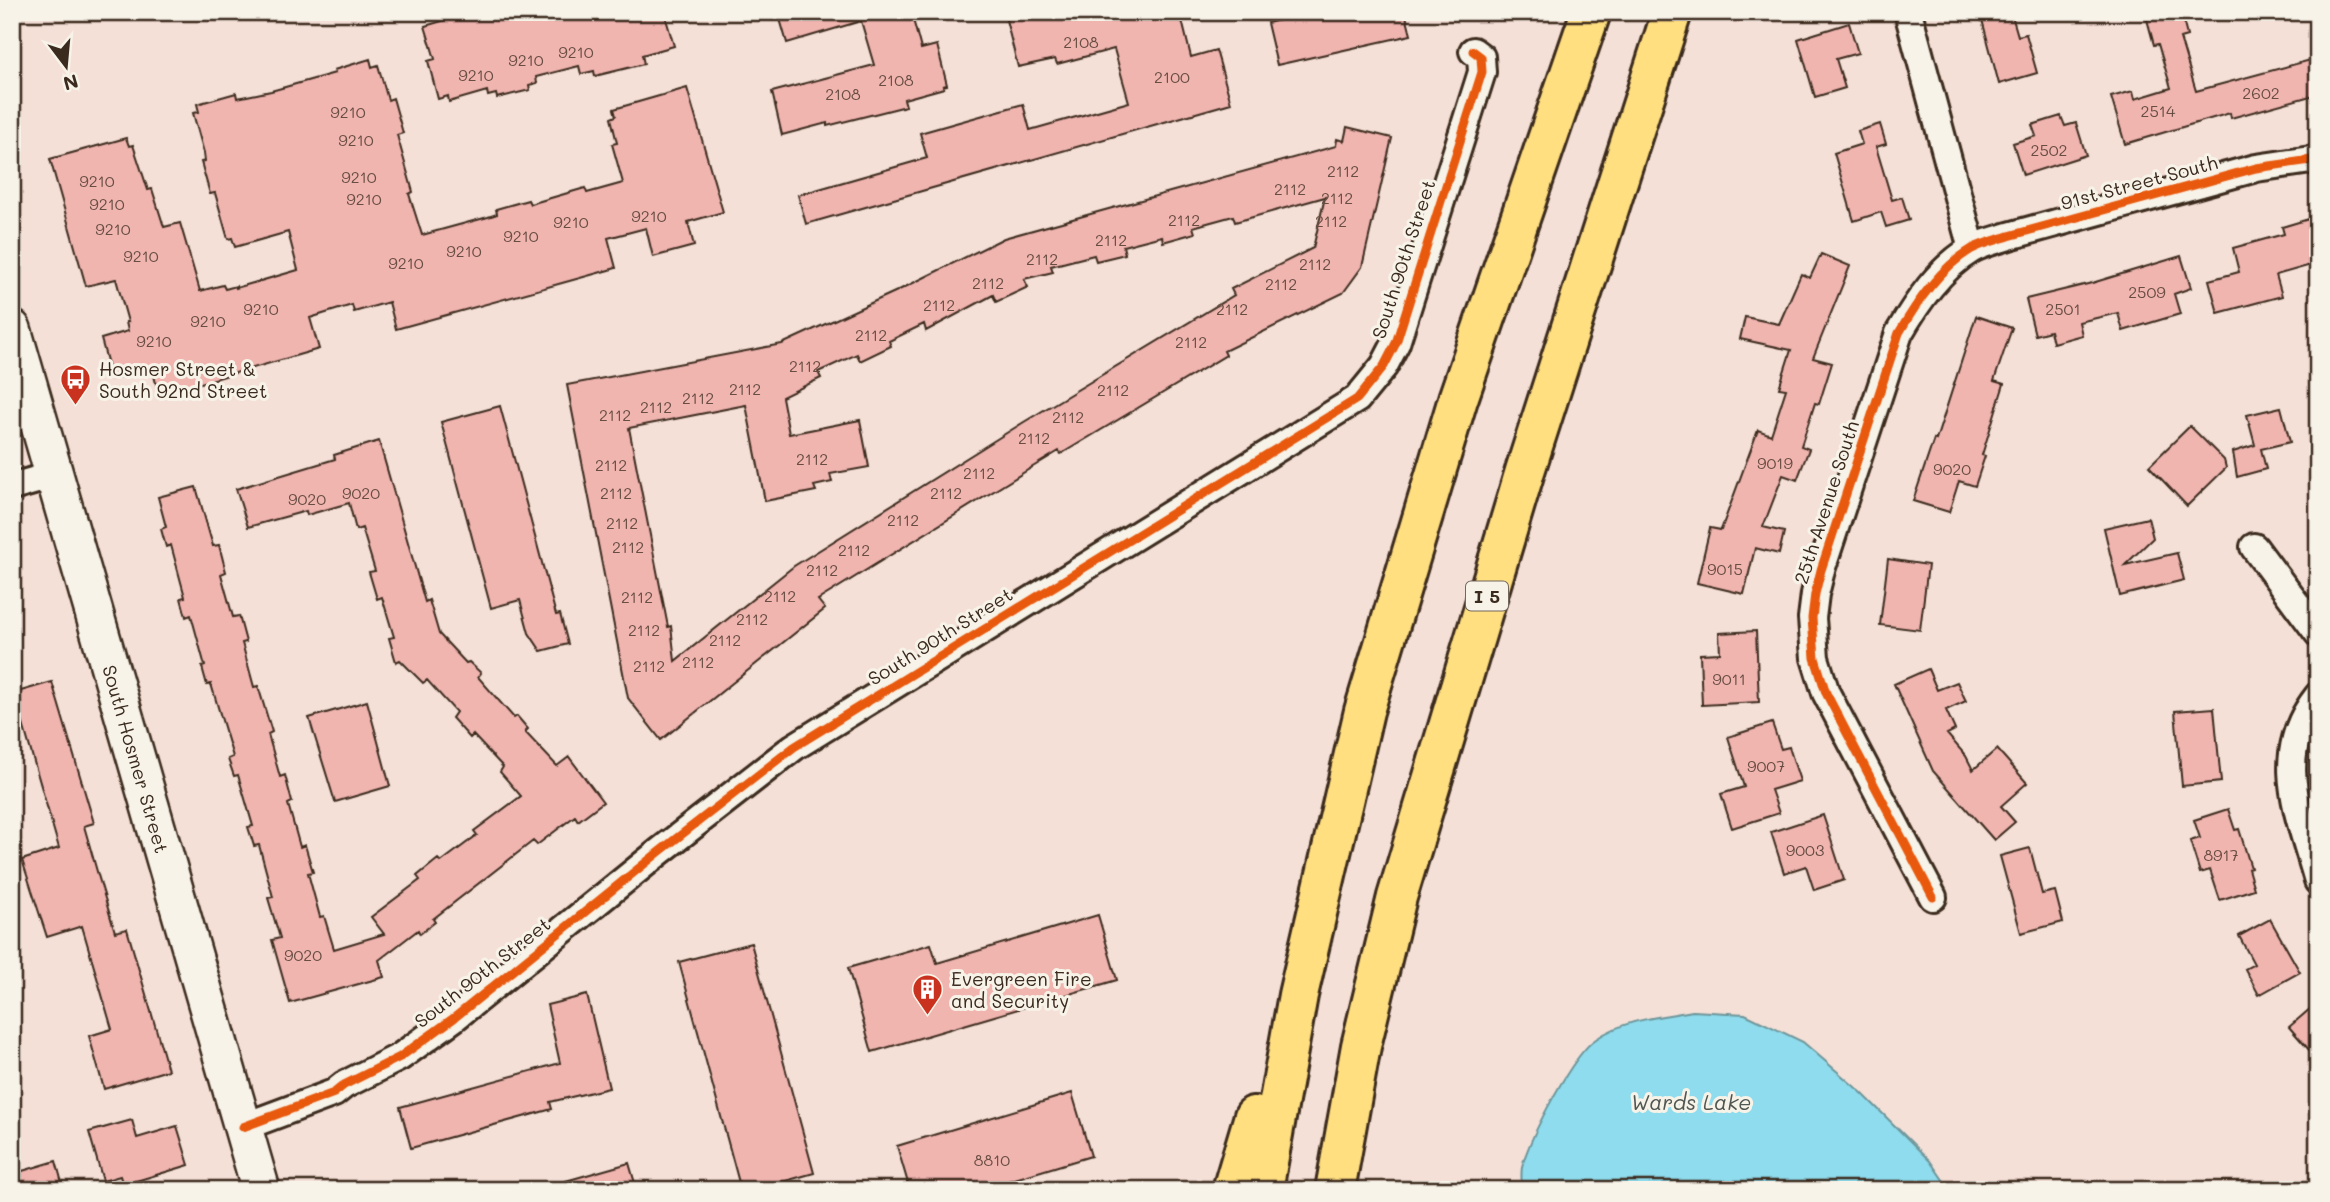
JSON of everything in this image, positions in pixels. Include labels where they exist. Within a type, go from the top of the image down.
[{"type":"highway","points":[[1263,1190],[1298,995],[1364,711],[1458,399],[1591,12]]},
{"type":"highway","name":"I 5","points":[[1335,1190],[1362,1045],[1397,897],[1525,471],[1672,12]]},
{"type":"highway","points":[[1232,1190],[1259,1100],[1298,995]]},
{"type":"main road","name":"South Hosmer Street","points":[[12,329],[261,1190]]},
{"type":"street","points":[[1908,12],[1972,249]]},
{"type":"street","name":"South 90th Street","points":[[243,1127],[334,1093],[344,1085],[400,1057],[454,1018],[794,747],[1357,399],[1384,366],[1396,343],[1482,72],[1481,57],[1473,51]]},
{"type":"street","name":"91st Street South","points":[[1972,249],[2009,236],[2256,168],[2318,159]]},
{"type":"street","name":"25th Avenue South","points":[[1933,897],[1826,693],[1815,658],[1812,618],[1821,570],[1899,334],[1913,307],[1932,284],[1972,249]]},
{"type":"street","points":[[12,487],[54,475]]},
{"type":"street","points":[[2254,547],[2318,633]]},
{"type":"street","points":[[2318,696],[2298,727],[2291,755],[2291,783],[2318,881]]},
{"type":"water","name":"Wards Lake","points":[[1693,1011],[1745,1014],[1803,1042],[1862,1093],[1930,1161],[1950,1190],[1522,1190],[1522,1166],[1535,1134],[1554,1096],[1586,1048],[1607,1032],[1630,1023]]},
{"type":"building","points":[[473,12],[664,12],[674,46],[642,55],[644,64],[595,76],[594,71],[581,74],[579,66],[536,77],[537,83],[529,85],[530,90],[497,98],[496,94],[488,96],[487,91],[449,102],[448,96],[438,99],[428,61],[435,59],[425,26]]},
{"type":"building","points":[[778,12],[911,12],[921,49],[937,45],[947,85],[904,99],[906,106],[782,135],[772,92],[874,65],[861,21],[787,43]]},
{"type":"building","points":[[1004,12],[1180,12],[1191,57],[1216,50],[1231,103],[806,224],[798,195],[927,158],[920,133],[1023,104],[1030,130],[1129,102],[1114,49],[1057,64],[1055,59],[1018,67]]},
{"type":"building","points":[[1314,12],[1405,12],[1411,35],[1277,65],[1267,23]]},
{"type":"building","points":[[1980,12],[2011,12],[2018,36],[2026,34],[2037,73],[1999,84]]},
{"type":"building","points":[[2145,12],[2181,12],[2187,36],[2180,38],[2196,91],[2318,58],[2318,94],[2231,118],[2230,113],[2125,144],[2111,97],[2133,91],[2135,99],[2171,88],[2158,44],[2154,45]]},
{"type":"building","points":[[1849,23],[1858,53],[1836,59],[1845,88],[1815,97],[1798,39]]},
{"type":"building","points":[[370,59],[372,67],[378,65],[388,100],[393,98],[403,133],[397,135],[413,192],[409,194],[422,235],[488,217],[497,214],[496,209],[528,200],[530,204],[585,188],[587,193],[623,183],[612,144],[617,143],[611,118],[616,116],[614,109],[687,88],[723,212],[688,222],[694,246],[653,257],[646,228],[608,238],[616,268],[396,329],[389,302],[354,312],[352,305],[310,318],[319,349],[159,395],[152,368],[112,379],[101,339],[128,331],[116,279],[86,286],[50,159],[126,138],[129,146],[133,145],[148,190],[152,189],[164,227],[180,223],[200,291],[223,285],[225,289],[236,288],[298,270],[288,232],[235,247],[232,238],[228,239],[215,193],[210,194],[201,162],[205,161],[204,153],[193,113],[199,112],[197,104],[236,93],[237,98],[271,91],[335,73],[334,70]]},
{"type":"building","points":[[2061,116],[2065,126],[2076,123],[2086,155],[2023,175],[2013,143],[2036,136],[2032,125]]},
{"type":"building","points":[[1880,124],[1886,144],[1876,147],[1892,200],[1902,197],[1909,220],[1886,227],[1881,212],[1854,221],[1834,153],[1862,144],[1858,131]]},
{"type":"building","points":[[1347,127],[1392,138],[1362,267],[1343,293],[1224,351],[1226,355],[1061,454],[1059,451],[818,600],[825,609],[661,740],[628,698],[567,385],[782,344],[1004,238],[1336,146],[1337,139],[1344,141]],"holes":[[[1325,197],[1313,248],[1231,289],[1234,295],[794,566],[675,661],[671,626],[668,627],[629,428],[746,405],[765,501],[816,491],[814,486],[832,482],[830,474],[869,467],[860,420],[789,434],[782,397],[821,378],[818,372],[857,354],[860,361],[891,346],[889,341],[924,324],[926,331],[993,295],[996,302],[1028,287],[1024,279],[1053,272],[1051,266],[1094,255],[1096,261],[1125,254],[1123,246],[1162,236],[1163,242],[1195,233],[1193,227],[1233,216],[1235,222]]]},
{"type":"building","points":[[2312,218],[2318,238],[2318,263],[2276,275],[2282,296],[2218,313],[2209,280],[2239,272],[2233,248],[2284,234],[2282,227]]},
{"type":"building","points":[[1821,254],[1850,266],[1813,358],[1832,363],[1819,404],[1815,403],[1801,446],[1809,449],[1797,480],[1783,475],[1763,527],[1784,532],[1779,554],[1755,548],[1744,594],[1697,583],[1710,528],[1721,530],[1758,430],[1771,435],[1786,389],[1779,388],[1791,350],[1740,339],[1745,317],[1779,324],[1801,274],[1810,278]]},
{"type":"building","points":[[2181,256],[2191,288],[2174,294],[2180,314],[2123,331],[2118,313],[2079,322],[2082,335],[2053,343],[2050,331],[2035,335],[2026,299],[2092,283]]},
{"type":"building","points":[[1976,316],[2012,328],[1994,381],[2004,384],[1975,486],[1959,481],[1949,512],[1913,501],[1934,439],[1936,440]]},
{"type":"building","points":[[500,406],[556,615],[560,614],[568,644],[541,651],[529,633],[520,600],[491,608],[441,422]]},
{"type":"building","points":[[2281,407],[2290,442],[2261,449],[2266,469],[2237,477],[2233,452],[2255,445],[2247,415]]},
{"type":"building","points":[[2190,426],[2224,460],[2226,468],[2187,506],[2149,466]]},
{"type":"building","points":[[379,441],[425,602],[429,600],[439,634],[466,663],[469,662],[481,673],[478,677],[514,718],[517,716],[528,729],[525,732],[557,766],[569,757],[603,802],[578,821],[575,816],[537,845],[533,841],[433,919],[435,922],[420,934],[418,930],[379,960],[384,977],[290,1003],[272,940],[280,938],[268,898],[273,897],[259,845],[254,846],[248,827],[253,826],[238,775],[234,776],[228,759],[233,757],[211,684],[207,685],[202,667],[205,666],[191,615],[186,617],[181,598],[185,597],[171,545],[166,547],[161,529],[166,527],[158,497],[196,487],[213,546],[219,545],[226,572],[221,574],[233,617],[239,616],[246,642],[242,643],[254,687],[258,686],[272,732],[268,734],[280,777],[285,775],[292,802],[288,804],[300,847],[305,845],[313,872],[308,873],[320,917],[324,916],[334,949],[384,934],[371,917],[420,880],[417,876],[438,859],[441,862],[477,835],[474,831],[521,796],[500,772],[503,767],[473,735],[470,738],[452,718],[456,712],[427,680],[423,683],[400,660],[396,662],[389,638],[394,637],[382,597],[377,599],[369,572],[375,571],[362,528],[356,530],[349,503],[307,515],[306,511],[248,527],[236,489],[335,459],[334,455]]},
{"type":"building","points":[[2148,518],[2153,538],[2125,565],[2177,553],[2184,580],[2120,596],[2104,528]]},
{"type":"building","points":[[1888,559],[1928,565],[1920,630],[1880,625]]},
{"type":"building","points":[[1756,631],[1759,702],[1702,705],[1700,654],[1720,653],[1719,633]]},
{"type":"building","points":[[1928,669],[1937,690],[1957,682],[1966,701],[1946,710],[1955,730],[1947,734],[1966,756],[1973,770],[1997,749],[2027,783],[2001,806],[2015,822],[1994,840],[1933,771],[1894,684]]},
{"type":"building","points":[[52,682],[94,823],[84,826],[115,932],[127,929],[168,1070],[104,1089],[89,1036],[112,1029],[82,926],[47,937],[22,860],[59,848],[14,693]]},
{"type":"building","points":[[367,701],[390,786],[335,802],[309,718]]},
{"type":"building","points":[[2214,708],[2221,782],[2182,786],[2175,711]]},
{"type":"building","points":[[1772,723],[1781,749],[1789,747],[1800,781],[1771,790],[1779,813],[1732,828],[1721,794],[1744,787],[1728,737]]},
{"type":"building","points":[[2228,809],[2235,830],[2239,829],[2251,868],[2248,869],[2254,889],[2220,900],[2210,870],[2200,873],[2190,841],[2200,838],[2194,820]]},
{"type":"building","points":[[1823,815],[1844,880],[1814,890],[1806,866],[1784,873],[1771,832]]},
{"type":"building","points":[[2030,848],[2042,894],[2055,891],[2063,922],[2021,933],[2000,856]]},
{"type":"building","name":"Evergreen Fire and Security","points":[[1098,915],[1117,980],[872,1052],[848,968],[931,944],[937,963]]},
{"type":"building","points":[[2270,919],[2300,972],[2259,995],[2245,969],[2254,964],[2239,936]]},
{"type":"building","points":[[751,943],[814,1173],[753,1190],[741,1190],[679,962]]},
{"type":"building","points":[[587,995],[609,1088],[550,1102],[552,1109],[411,1148],[400,1107],[560,1063],[547,1005]]},
{"type":"building","points":[[2318,1002],[2318,1060],[2289,1027]]},
{"type":"building","points":[[1072,1093],[1091,1156],[978,1190],[910,1190],[897,1146]]},
{"type":"building","points":[[132,1120],[137,1138],[177,1126],[189,1165],[123,1185],[120,1176],[103,1181],[89,1132]]},
{"type":"building","points":[[56,1161],[64,1190],[12,1190],[12,1174]]},
{"type":"building","points":[[629,1163],[637,1190],[556,1190],[555,1184]]},
{"type":"cycle path","points":[[243,1127],[334,1093],[344,1085],[400,1057],[454,1018],[794,747],[1357,399],[1384,366],[1396,343],[1482,72],[1481,57],[1473,51]]},
{"type":"cycle path","points":[[1933,897],[1826,693],[1815,658],[1812,618],[1821,570],[1899,333],[1940,276],[1960,257],[1981,245],[2256,168],[2318,159]]},
{"type":"place","name":"Hosmer Street & South 92nd Street","points":[[76,406]]},
{"type":"place","name":"Evergreen Fire and Security","points":[[928,1016]]}]
